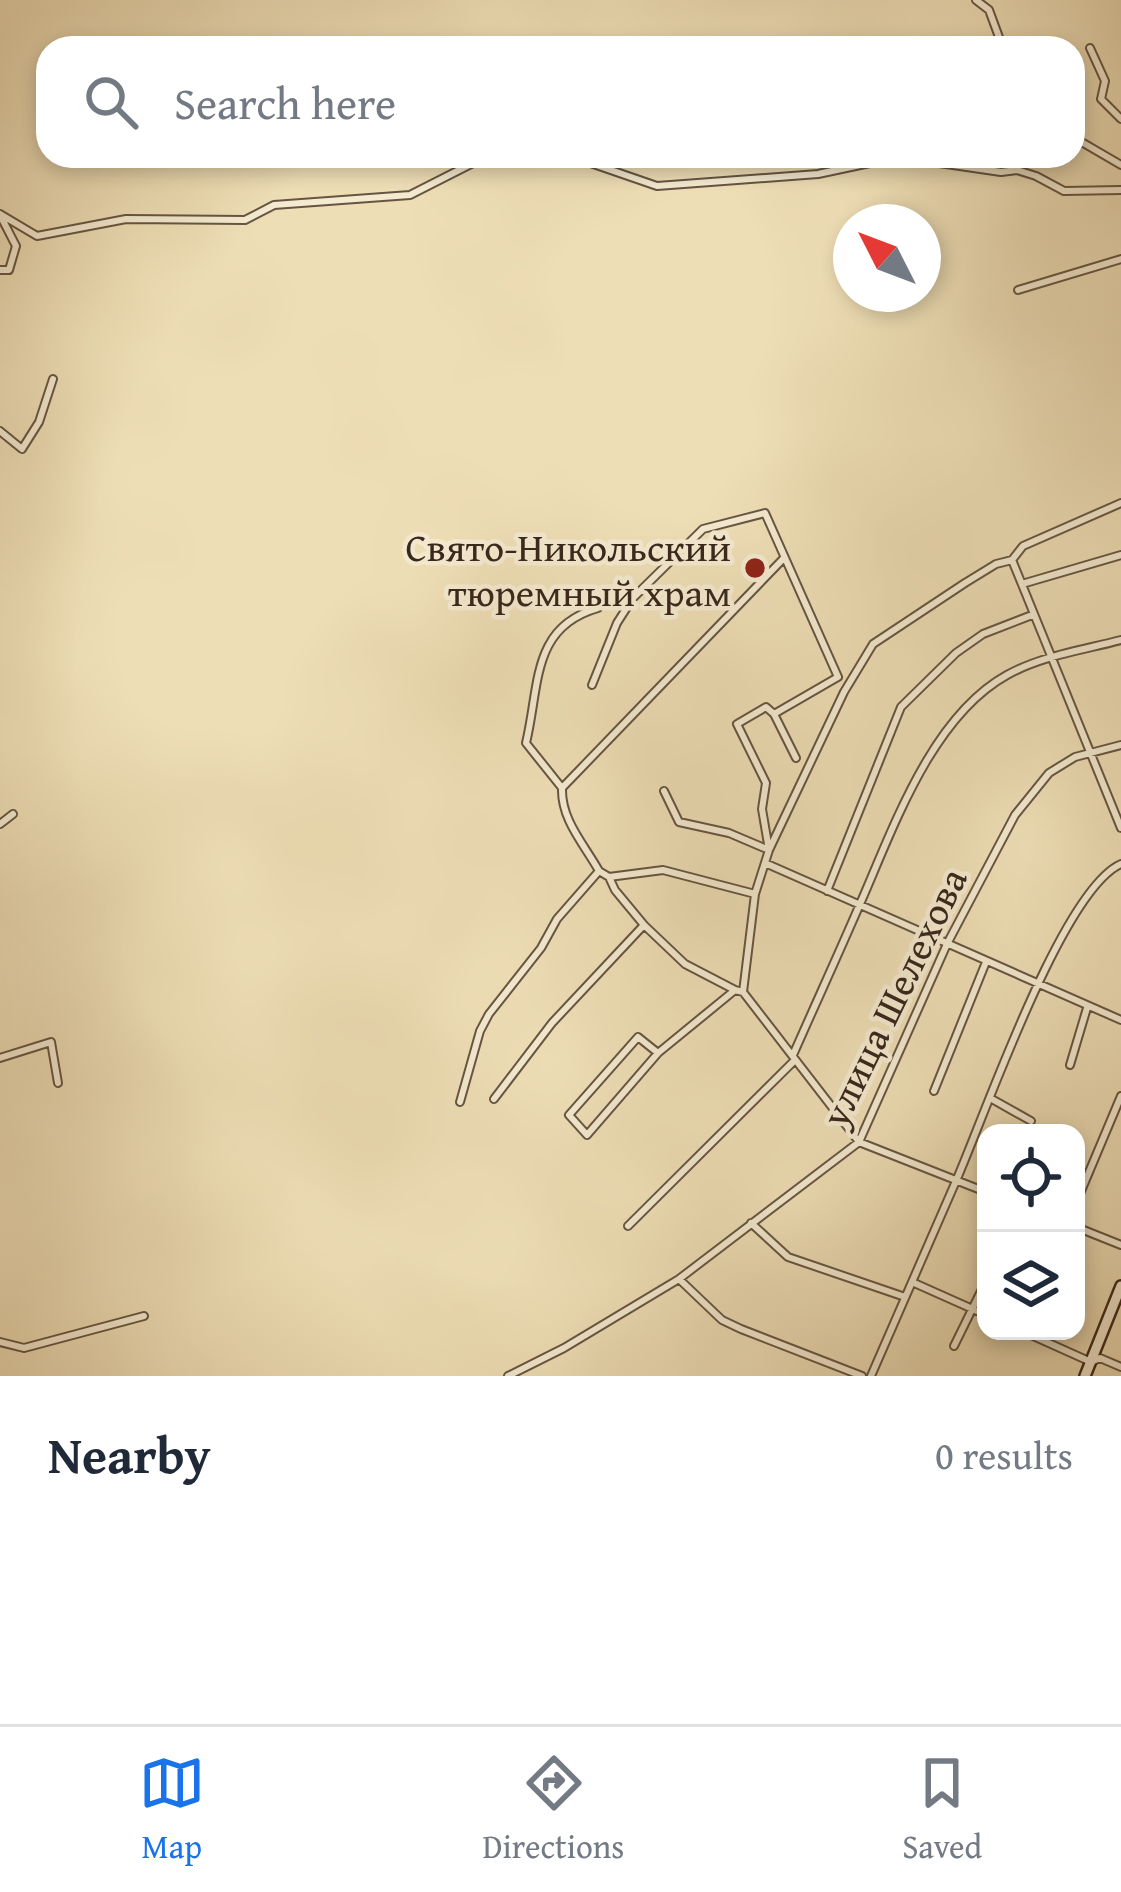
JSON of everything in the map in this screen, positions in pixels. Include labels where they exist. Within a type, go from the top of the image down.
[{"type":"street","points":[[976,0],[989,10],[999,36]]},
{"type":"street","points":[[1090,48],[1105,81],[1101,99],[1121,119]]},
{"type":"street","points":[[1085,144],[1121,165]]},
{"type":"street","points":[[0,214],[37,236],[126,219],[245,220],[274,205],[410,195],[463,168]]},
{"type":"street","points":[[605,168],[657,186],[846,168]]},
{"type":"street","points":[[974,168],[1017,170],[1064,191],[1121,190]]},
{"type":"street","points":[[0,214],[16,246],[9,270],[0,270]]},
{"type":"street","points":[[1018,290],[1121,259]]},
{"type":"street","points":[[0,431],[22,449],[39,422],[53,379]]},
{"type":"street","points":[[658,1054],[638,1036],[569,1114],[574,1124],[587,1136],[658,1054],[739,991],[755,894],[769,850],[844,692],[873,644],[964,583],[1012,560],[1023,545],[1121,503]]},
{"type":"street","points":[[592,685],[617,623],[633,598],[704,530],[765,513],[838,677],[774,714]]},
{"type":"street","points":[[1022,584],[1121,555]]},
{"type":"street","points":[[785,557],[562,788],[561,803],[599,871],[609,877],[644,925],[685,964],[739,991],[859,1142],[977,1188]]},
{"type":"street","points":[[1012,560],[1050,658],[1117,802],[1121,828]]},
{"type":"street","points":[[562,788],[526,743],[542,655],[553,633],[573,616],[598,608]]},
{"type":"street","points":[[827,891],[901,707],[956,653],[983,634],[1032,615]]},
{"type":"street","points":[[628,1226],[793,1059],[901,811],[944,736],[971,704],[1005,676],[1050,658],[1121,640]]},
{"type":"street","points":[[769,850],[763,809],[766,783],[737,724],[766,707],[796,758]]},
{"type":"street","name":"улица Шелехова","points":[[508,1376],[679,1279],[859,1142],[947,944],[1015,815],[1035,786],[1075,757],[1121,745]]},
{"type":"street","points":[[664,791],[679,822],[729,833],[769,850]]},
{"type":"street","points":[[0,824],[13,814]]},
{"type":"street","points":[[765,863],[1121,1020]]},
{"type":"street","points":[[679,1279],[722,1319],[740,1329],[867,1376],[913,1282],[1037,985],[1089,892],[1102,875],[1121,864]]},
{"type":"street","points":[[609,877],[664,870],[755,894]]},
{"type":"street","points":[[460,1102],[489,1014],[533,959],[556,919],[599,871]]},
{"type":"street","points":[[494,1099],[552,1023],[644,925]]},
{"type":"street","points":[[934,1091],[986,962]]},
{"type":"street","points":[[1070,1065],[1088,1008]]},
{"type":"street","points":[[0,1058],[52,1042],[58,1083]]},
{"type":"street","points":[[1085,1182],[1121,1096]]},
{"type":"street","points":[[990,1098],[1031,1120]]},
{"type":"street","points":[[751,1223],[788,1257],[905,1298]]},
{"type":"street","points":[[1085,1231],[1121,1245]]},
{"type":"street","points":[[913,1282],[977,1311]]},
{"type":"street","points":[[1085,1376],[1121,1286]]},
{"type":"street","points":[[954,1346],[977,1299]]},
{"type":"street","points":[[0,1342],[24,1348],[144,1316]]},
{"type":"street","points":[[1042,1340],[1091,1362],[1100,1358],[1121,1367]]},
{"type":"place","name":"Свято-Никольский тюремный храм","points":[[755,568]]}]
